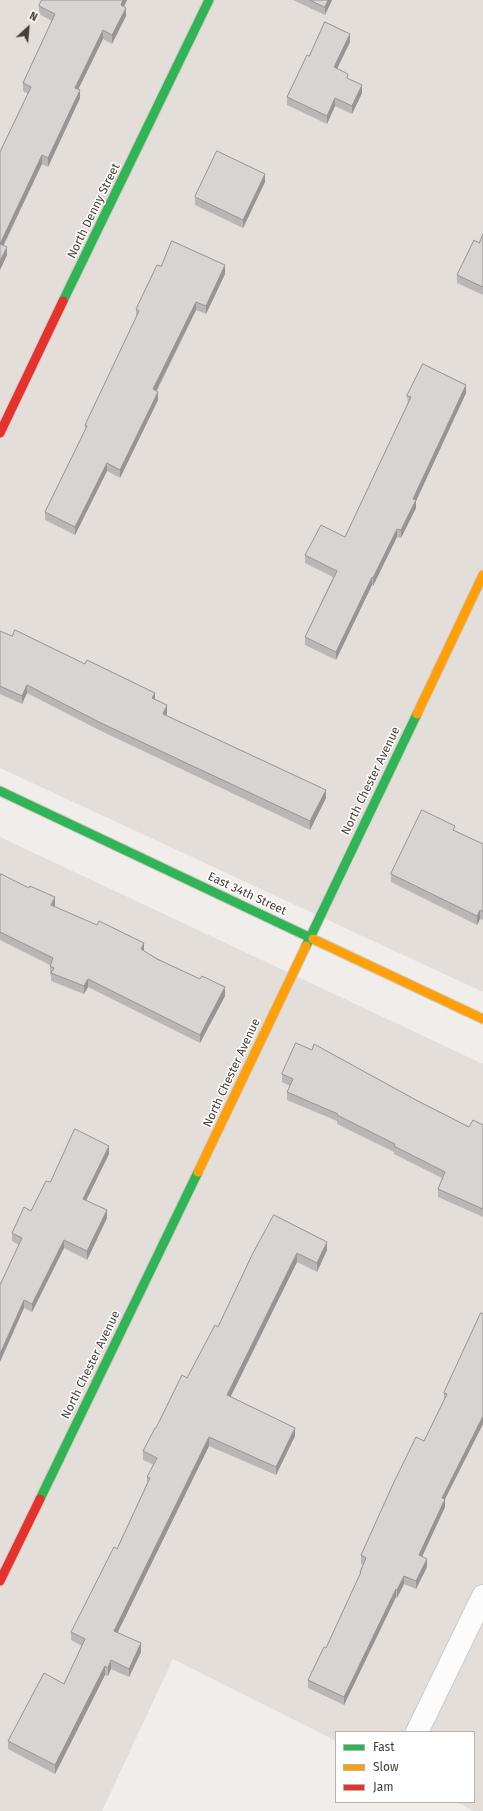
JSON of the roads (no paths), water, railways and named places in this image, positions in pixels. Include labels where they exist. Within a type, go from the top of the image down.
[{"type":"street","name":"North Denny Street","points":[[0,433],[209,0]]},
{"type":"street","name":"North Chester Avenue","points":[[0,1581],[483,575]]},
{"type":"street","name":"East 34th Street","points":[[0,791],[483,1019]]},
{"type":"street","points":[[417,1731],[483,1596]]}]
